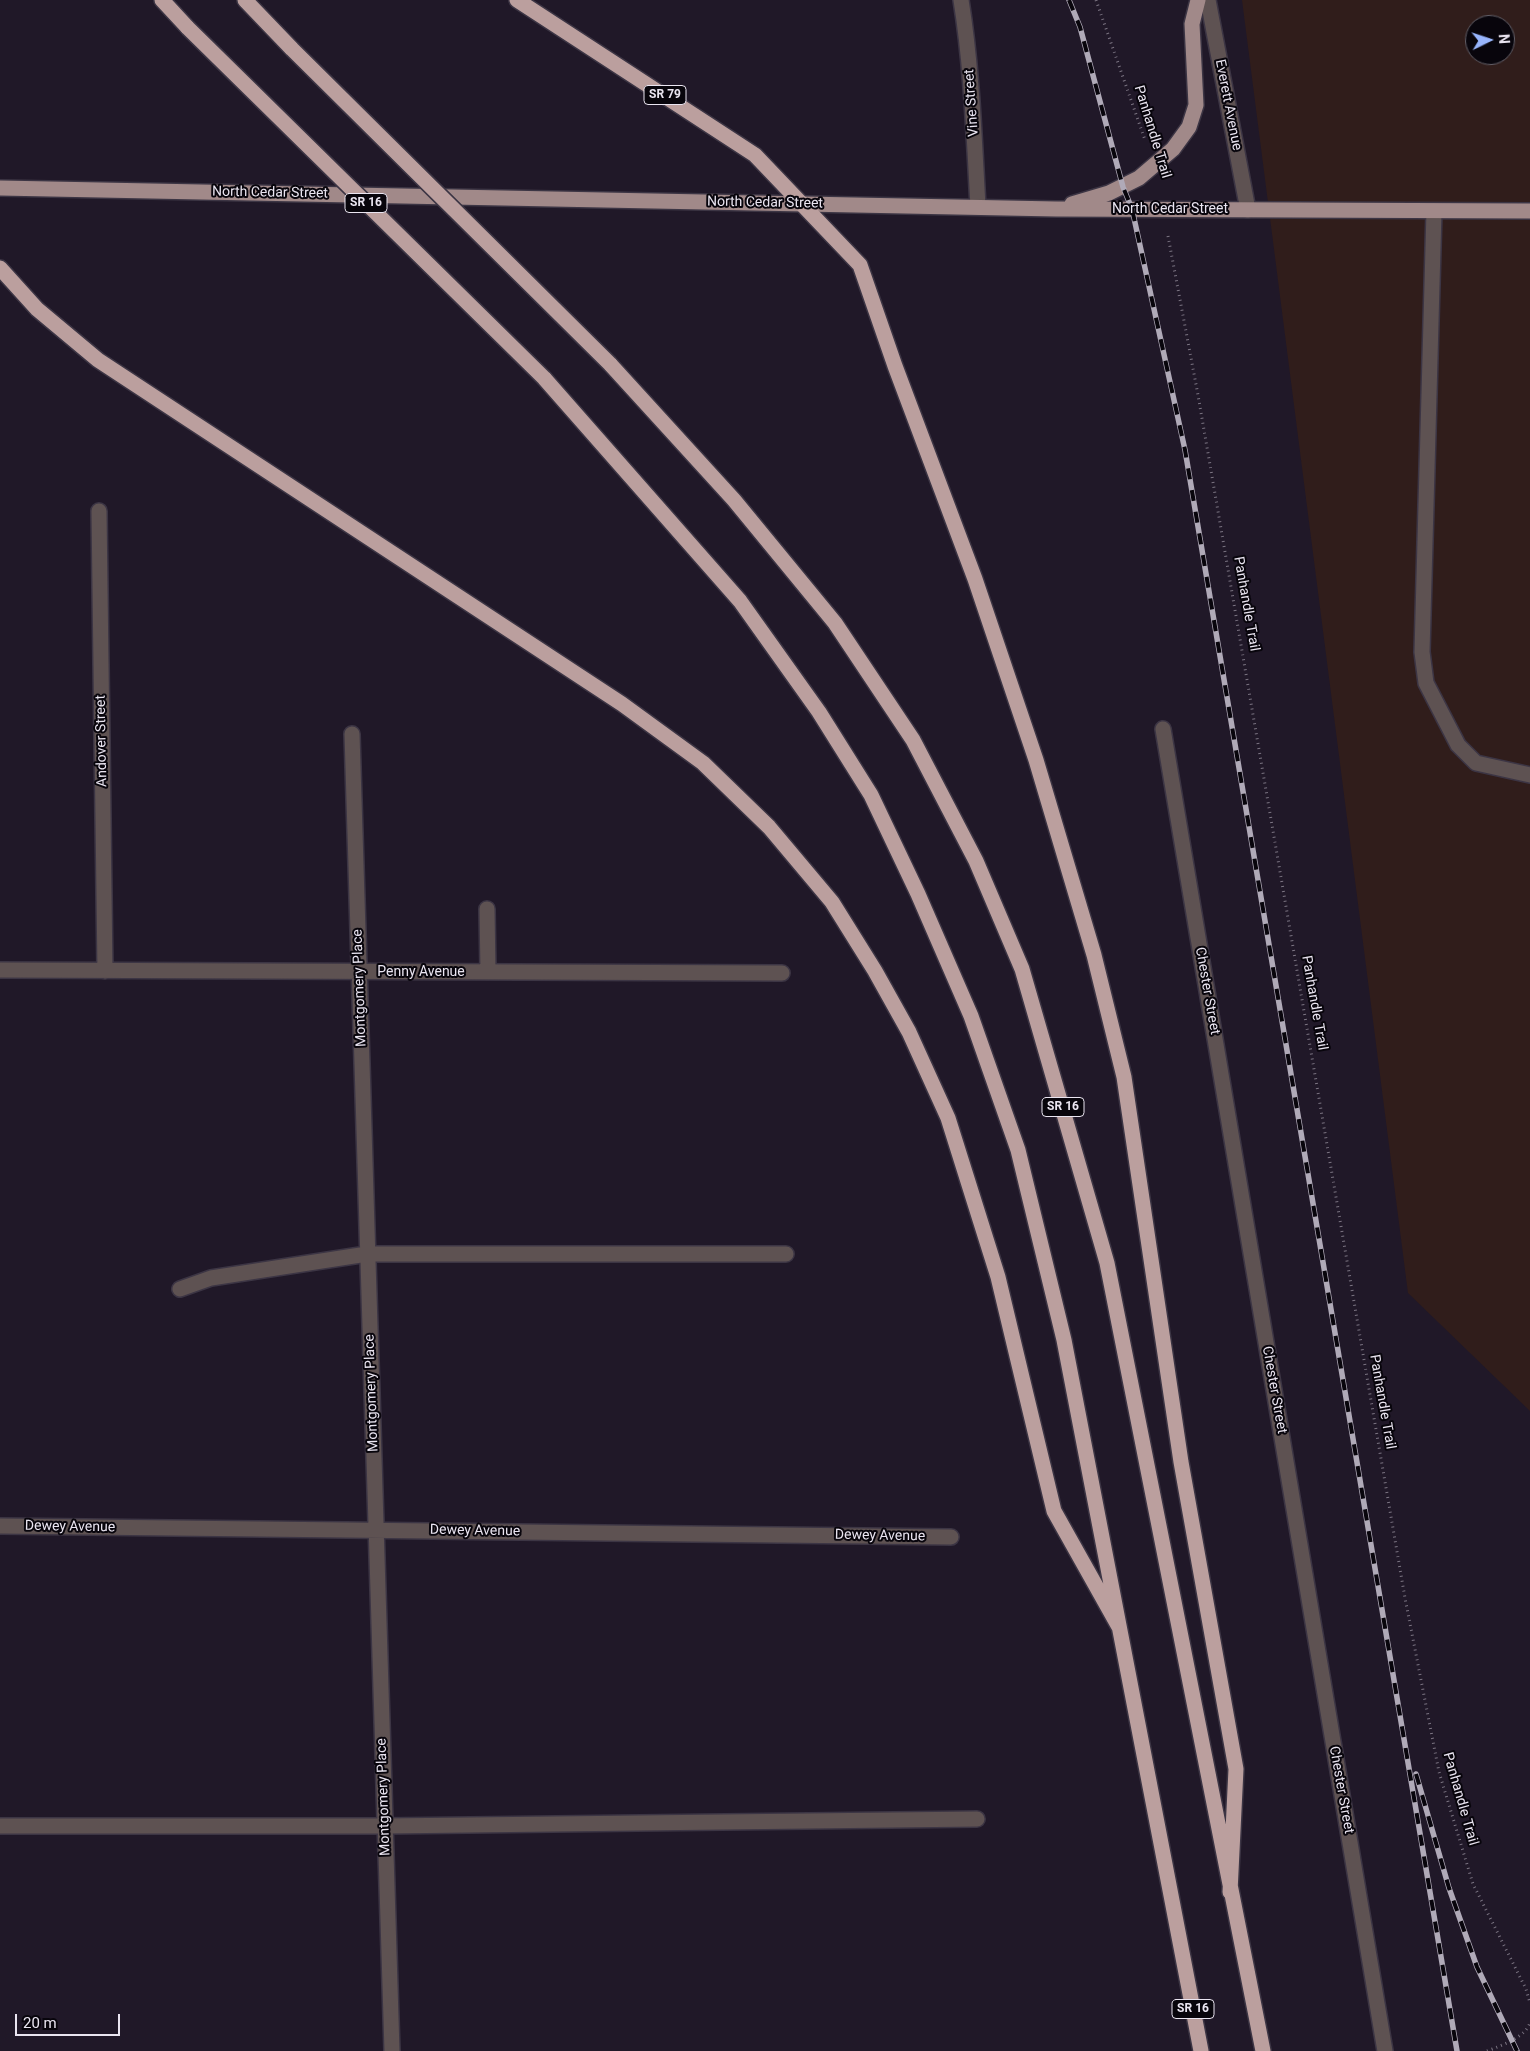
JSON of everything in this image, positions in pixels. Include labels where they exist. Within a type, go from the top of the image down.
[{"type":"highway","name":"SR 16","points":[[162,0],[188,28],[544,378],[740,601],[819,712],[871,795],[918,894],[972,1016],[1018,1150],[1064,1340],[1201,2051]]},
{"type":"highway","name":"SR 16","points":[[245,0],[292,50],[610,364],[734,500],[835,623],[913,740],[976,861],[1022,969],[1107,1263],[1262,2051]]},
{"type":"highway","name":"SR 79","points":[[517,0],[756,155],[801,204]]},
{"type":"highway","points":[[801,204],[860,265],[895,366],[975,579],[1030,742],[1094,955],[1124,1077],[1181,1462],[1236,1769],[1230,1892]]},
{"type":"highway","points":[[0,268],[37,309],[98,360],[622,704],[703,763],[769,827],[832,902],[875,971],[909,1032],[948,1118],[998,1277],[1054,1512],[1119,1627]]},
{"type":"main road","points":[[1056,209],[1123,187],[1152,168],[1173,149],[1190,127],[1196,105],[1192,24],[1198,0]]},
{"type":"main road","name":"North Cedar Street","points":[[0,188],[1056,209],[1530,211]]},
{"type":"street","name":"Vine Street","points":[[961,0],[974,124],[978,206]]},
{"type":"street","name":"Everett Avenue","points":[[1208,0],[1248,210]]},
{"type":"street","points":[[1434,211],[1422,652],[1426,683],[1458,744],[1476,763],[1530,775]]},
{"type":"street","name":"Andover Street","points":[[99,511],[105,971]]},
{"type":"street","name":"Chester Street","points":[[1163,730],[1385,2051]]},
{"type":"street","name":"Montgomery Place","points":[[352,734],[392,2051]]},
{"type":"street","points":[[487,909],[488,972]]},
{"type":"street","name":"Penny Avenue","points":[[0,970],[782,973]]},
{"type":"street","points":[[180,1289],[212,1278],[367,1254],[786,1254]]},
{"type":"street","name":"Dewey Avenue","points":[[0,1526],[951,1537]]},
{"type":"street","points":[[0,1826],[385,1826],[977,1819]]},
{"type":"path","name":"Panhandle Trail","points":[[1096,0],[1146,141],[1152,168]]},
{"type":"path","name":"Panhandle Trail","points":[[1163,210],[1198,395],[1404,1598],[1439,1772],[1473,1884],[1526,1989],[1530,2003]]},
{"type":"path","points":[[1487,2051],[1512,2041],[1529,2026],[1530,2022]]},
{"type":"shaded area","points":[[1242,0],[1530,0],[1530,1411],[1408,1293]]},
{"type":"railway","points":[[1069,0],[1080,27],[1123,187],[1132,209],[1185,450],[1457,2051]]},
{"type":"railway","points":[[1416,1774],[1449,1888],[1477,1967],[1517,2051]]}]
